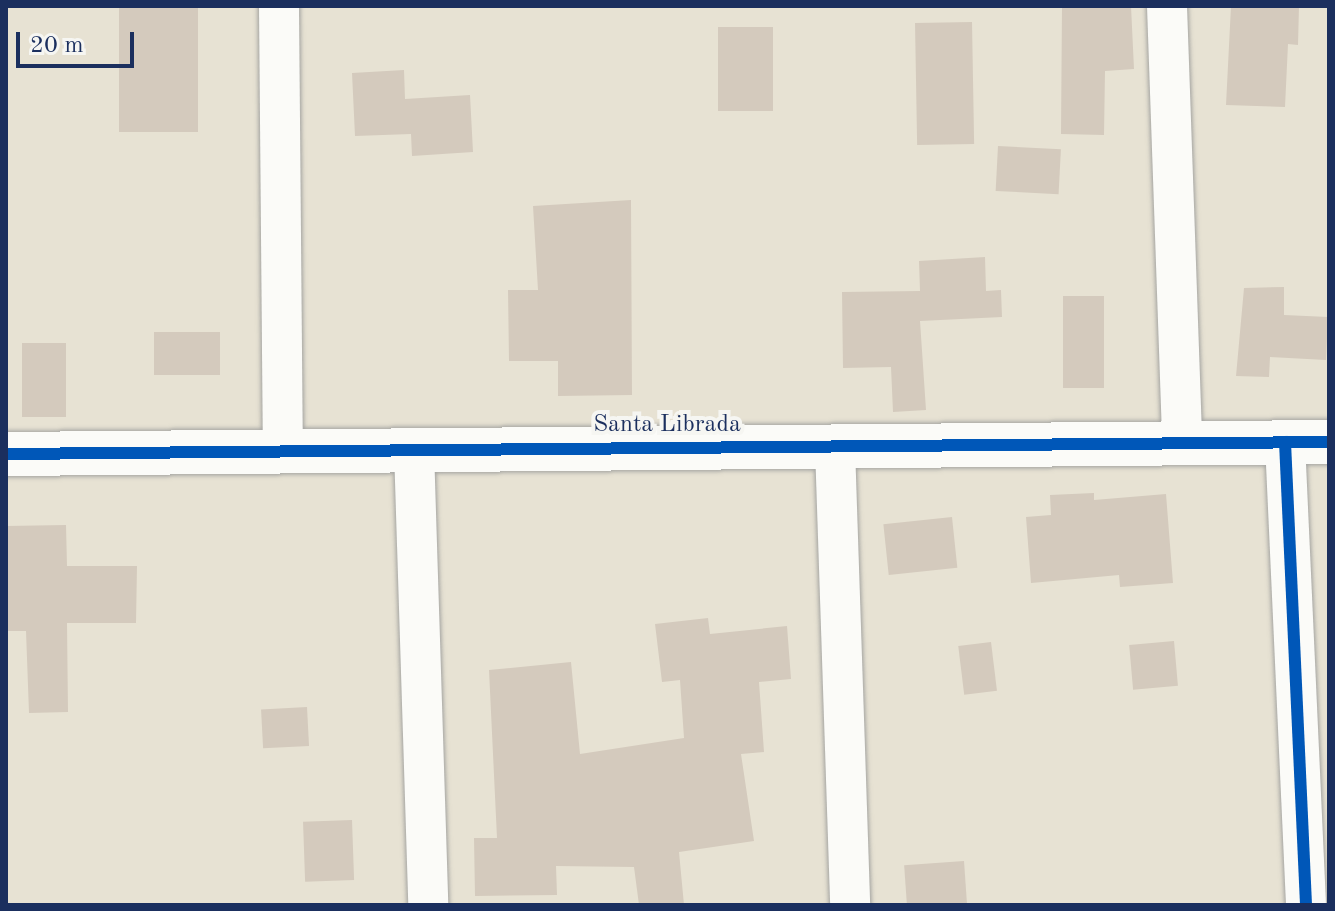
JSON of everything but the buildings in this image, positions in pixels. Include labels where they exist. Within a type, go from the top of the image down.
[{"type":"street","points":[[279,6],[283,450]]},
{"type":"street","points":[[1167,6],[1182,443]]},
{"type":"street","points":[[1285,442],[1306,905]]},
{"type":"street","name":"Santa Librada","points":[[6,454],[1329,442]]},
{"type":"street","points":[[835,447],[850,905]]},
{"type":"street","points":[[414,449],[428,905]]},
{"type":"cycle path","points":[[1285,442],[1306,905]]},
{"type":"cycle path","points":[[6,454],[1329,442]]}]
